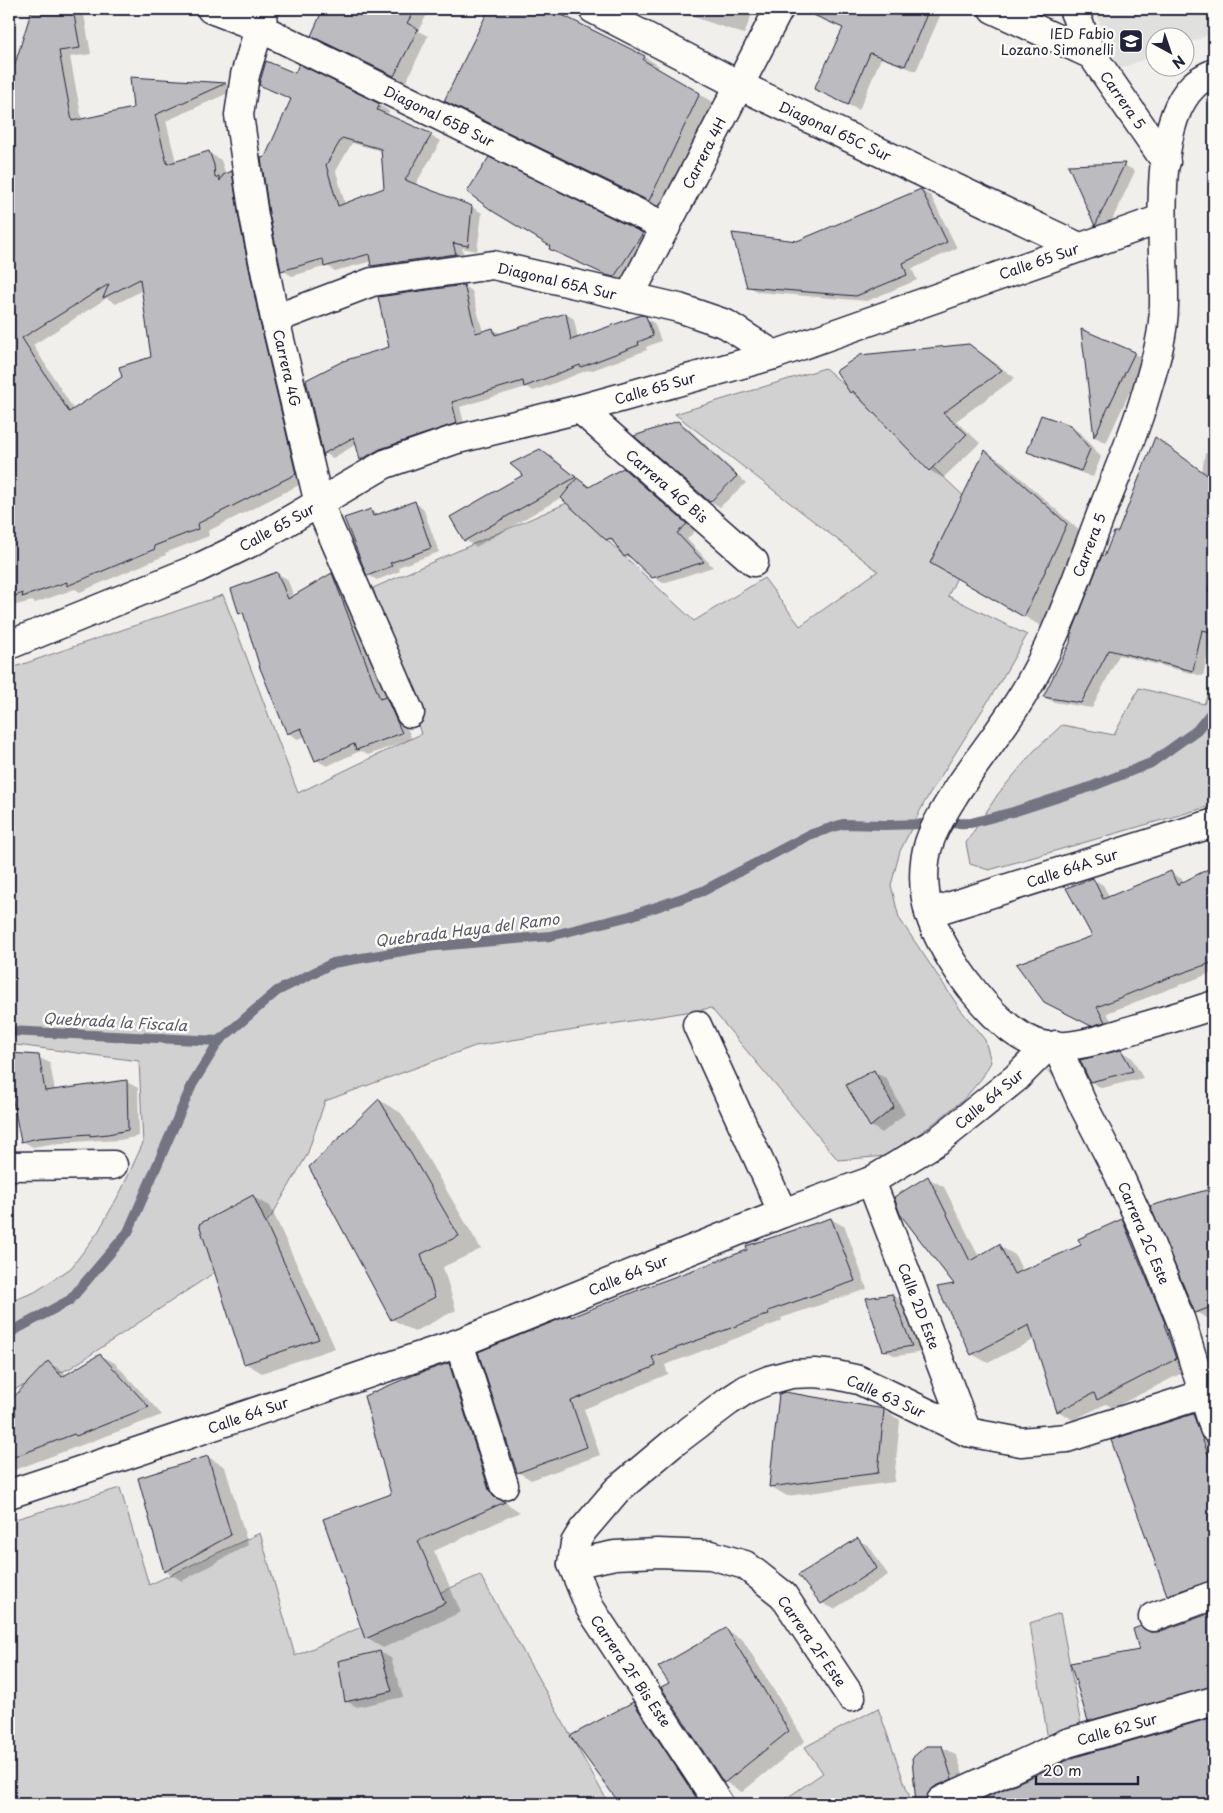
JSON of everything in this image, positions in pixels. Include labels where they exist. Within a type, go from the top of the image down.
[{"type":"street","name":"Diagonal 65B Sur","points":[[210,9],[262,18],[666,227]]},
{"type":"street","name":"Diagonal 65C Sur","points":[[593,9],[739,85],[1079,247]]},
{"type":"street","name":"Carrera 4H","points":[[629,297],[778,9]]},
{"type":"street","points":[[993,9],[1092,56]]},
{"type":"street","name":"Carrera 5","points":[[1073,9],[1092,56],[1166,162]]},
{"type":"street","name":"Carrera 4G","points":[[262,18],[245,75],[239,115],[254,216],[275,319],[319,504],[410,713]]},
{"type":"street","points":[[1161,219],[1171,127],[1180,105],[1192,87],[1214,73]]},
{"type":"street","name":"Carrera 5","points":[[929,913],[925,888],[925,866],[929,843],[944,811],[1030,683],[1050,642],[1141,411],[1160,349],[1165,306],[1161,219]]},
{"type":"street","name":"Calle 65 Sur","points":[[9,645],[196,569],[254,541],[385,464],[454,440],[580,409],[774,354],[1161,219]]},
{"type":"street","name":"Diagonal 65A Sur","points":[[275,319],[372,282],[493,265],[679,308],[726,324],[774,354]]},
{"type":"street","name":"Carrera 4G Bis","points":[[580,409],[754,562]]},
{"type":"street","name":"Calle 64A Sur","points":[[929,913],[1211,829]]},
{"type":"street","points":[[929,913],[956,967],[982,1002],[1006,1027],[1024,1039],[1052,1046],[1076,1044],[1109,1037],[1214,1005]]},
{"type":"street","points":[[697,1024],[783,1213]]},
{"type":"street","name":"Calle 64 Sur","points":[[9,1494],[460,1343],[783,1213],[871,1181],[939,1140],[1016,1078],[1052,1046]]},
{"type":"street","name":"Carrera 2C Este","points":[[1052,1046],[1083,1104],[1148,1236],[1181,1321],[1214,1428]]},
{"type":"street","points":[[9,1166],[112,1165]]},
{"type":"street","name":"Calle 2D Este","points":[[871,1181],[967,1432]]},
{"type":"street","points":[[460,1343],[504,1485]]},
{"type":"street","name":"Calle 63 Sur","points":[[572,1564],[575,1544],[583,1530],[617,1490],[672,1444],[729,1401],[755,1386],[791,1374],[829,1374],[859,1380],[967,1432],[1021,1442],[1067,1438],[1204,1394]]},
{"type":"street","name":"Carrera 2F Este","points":[[572,1564],[614,1555],[658,1553],[711,1555],[745,1564],[783,1595],[851,1697]]},
{"type":"street","name":"Carrera 2F Bis Este","points":[[572,1564],[590,1608],[719,1804]]},
{"type":"street","points":[[1153,1617],[1214,1595]]},
{"type":"street","name":"Calle 62 Sur","points":[[941,1800],[1067,1743],[1214,1701]]},
{"type":"shaded area","name":"IED Fabio Lozano Simonelli","points":[[1094,9],[1214,9],[1214,33],[1196,40],[1196,28],[1146,28],[1146,58],[1119,69]]},
{"type":"shaded area","points":[[825,368],[986,517],[948,596],[1027,635],[1000,682],[924,803],[900,851],[891,885],[899,918],[960,1009],[985,1040],[991,1062],[982,1078],[963,1100],[929,1127],[886,1156],[838,1160],[711,1008],[475,1046],[325,1101],[307,1155],[271,1217],[221,1268],[69,1369],[9,1391],[9,1302],[35,1292],[71,1268],[98,1232],[122,1189],[143,1143],[139,1061],[9,1044],[9,669],[223,595],[298,793],[421,734],[373,588],[567,503],[694,621],[764,578],[800,626],[878,571],[675,414]]},
{"type":"shaded area","points":[[1214,678],[1214,805],[989,870],[970,864],[966,843],[998,794],[1034,751],[1062,725],[1114,735],[1139,688],[1204,704]]},
{"type":"shaded area","points":[[120,1488],[149,1585],[260,1533],[295,1656],[480,1575],[609,1804],[9,1804],[9,1521]]},
{"type":"shaded area","points":[[1060,1613],[1081,1725],[1048,1740],[1030,1623]]},
{"type":"shaded area","points":[[878,1708],[912,1804],[778,1804],[823,1773],[805,1747]]},
{"type":"building","points":[[32,9],[73,9],[80,48],[59,51],[72,121],[133,108],[130,77],[226,83],[155,115],[167,164],[209,151],[214,165],[215,178],[219,176],[220,181],[223,175],[232,171],[239,219],[260,322],[296,474],[197,524],[198,529],[154,546],[155,549],[67,586],[67,582],[22,597],[23,593],[9,598],[9,83]],"holes":[[[140,279],[151,357],[119,367],[122,377],[69,412],[22,338],[109,284],[103,298]]]},
{"type":"building","points":[[323,9],[415,9],[407,23],[418,29],[394,76],[311,36]]},
{"type":"building","points":[[489,9],[550,9],[645,56],[643,60],[700,93],[649,201],[444,101]]},
{"type":"building","points":[[800,9],[929,9],[905,66],[870,53],[848,105],[814,89],[843,28]]},
{"type":"building","points":[[266,61],[295,73],[299,64],[380,104],[377,110],[432,134],[405,180],[472,206],[468,246],[453,243],[456,254],[371,266],[369,254],[324,267],[323,259],[281,271],[269,213],[261,158],[265,157],[291,99],[259,85]],"holes":[[[342,138],[381,149],[384,188],[338,206],[326,165]]]},
{"type":"building","points":[[489,157],[643,233],[614,277],[549,249],[550,246],[494,212],[467,192]]},
{"type":"building","points":[[1125,163],[1095,226],[1068,165]]},
{"type":"building","points":[[921,189],[947,242],[903,263],[907,275],[856,296],[747,287],[732,233],[797,241]]},
{"type":"building","points":[[464,285],[476,333],[493,328],[495,335],[566,313],[571,340],[641,315],[646,316],[653,336],[638,342],[639,345],[524,387],[523,381],[452,402],[457,423],[380,449],[360,460],[354,437],[323,454],[306,380],[343,361],[389,347],[378,297]]},
{"type":"building","points":[[1081,329],[1135,352],[1094,437]]},
{"type":"building","points":[[969,344],[1002,370],[943,413],[967,434],[929,471],[853,391],[850,393],[836,371],[860,355]]},
{"type":"building","points":[[1041,415],[1070,425],[1090,449],[1081,471],[1027,452]]},
{"type":"building","points":[[678,421],[737,476],[710,502],[634,436]]},
{"type":"building","points":[[1155,437],[1214,480],[1214,556],[1208,592],[1214,593],[1212,632],[1202,630],[1193,671],[1109,650],[1081,703],[1043,697],[1070,643],[1071,635],[1102,555],[1104,557],[1114,532],[1118,532]]},
{"type":"building","points":[[540,449],[576,477],[464,541],[450,517],[523,475],[510,464]]},
{"type":"building","points":[[985,450],[1067,524],[1024,617],[930,563]]},
{"type":"building","points":[[623,468],[687,524],[677,533],[704,562],[652,578],[628,555],[624,557],[611,538],[606,540],[561,498],[577,478],[589,487]]},
{"type":"building","points":[[415,501],[431,548],[390,563],[392,566],[367,576],[344,518],[371,509],[373,516]]},
{"type":"building","points":[[277,572],[288,599],[332,573],[380,699],[386,697],[402,733],[356,750],[354,744],[315,761],[301,728],[287,734],[260,668],[243,612],[239,614],[231,589]]},
{"type":"building","points":[[1214,866],[1214,962],[1168,978],[1097,1007],[1105,1022],[1091,1026],[1044,1002],[1016,964],[1092,936],[1066,888],[1093,878],[1103,899],[1171,871],[1177,885]]},
{"type":"building","points":[[1121,1050],[1133,1071],[1090,1082],[1080,1060]]},
{"type":"building","points":[[9,1053],[39,1055],[45,1091],[127,1080],[128,1130],[90,1136],[90,1134],[38,1138],[21,1142],[9,1081]]},
{"type":"building","points":[[874,1070],[894,1107],[870,1127],[846,1085]]},
{"type":"building","points":[[379,1099],[459,1236],[421,1254],[435,1297],[391,1320],[309,1167]]},
{"type":"building","points":[[928,1176],[970,1261],[999,1244],[1014,1274],[1081,1245],[1078,1239],[1122,1219],[1165,1323],[1176,1359],[1097,1400],[1094,1393],[1057,1412],[1029,1325],[971,1355],[937,1287],[954,1284],[900,1214],[894,1197]]},
{"type":"building","points":[[1214,1188],[1214,1306],[1195,1313],[1150,1206]]},
{"type":"building","points":[[253,1195],[319,1339],[244,1364],[199,1224]]},
{"type":"building","points":[[831,1218],[855,1281],[768,1311],[769,1314],[652,1357],[656,1366],[571,1401],[587,1447],[517,1473],[478,1352],[570,1315],[571,1317],[747,1250],[746,1246]]},
{"type":"building","points":[[892,1294],[912,1346],[883,1351],[866,1298]]},
{"type":"building","points":[[100,1354],[149,1407],[76,1436],[74,1434],[9,1459],[9,1402],[48,1361],[62,1377]]},
{"type":"building","points":[[449,1363],[489,1490],[494,1497],[505,1502],[418,1541],[445,1603],[365,1639],[323,1519],[391,1494],[364,1396]]},
{"type":"building","points":[[785,1392],[884,1409],[878,1473],[769,1487],[779,1394]]},
{"type":"building","points":[[1193,1414],[1214,1470],[1214,1580],[1167,1595],[1111,1440]]},
{"type":"building","points":[[208,1456],[231,1535],[164,1572],[138,1478]]},
{"type":"building","points":[[858,1538],[877,1568],[821,1604],[798,1575]]},
{"type":"building","points":[[1214,1612],[1214,1686],[1088,1721],[1070,1663],[1139,1650],[1133,1629],[1141,1626],[1150,1632],[1158,1632]]},
{"type":"building","points":[[726,1628],[789,1731],[724,1783],[661,1687],[669,1683],[658,1667]]},
{"type":"building","points":[[380,1651],[392,1691],[345,1702],[338,1661]]},
{"type":"building","points":[[633,1702],[700,1803],[620,1804],[570,1736]]},
{"type":"building","points":[[1214,1717],[1214,1804],[971,1804],[1075,1757]]},
{"type":"building","points":[[926,1746],[942,1746],[952,1779],[934,1787],[929,1792],[926,1804],[916,1804],[912,1758]]},
{"type":"waterway","name":"Quebrada Haya del Ramo","points":[[9,1333],[70,1300],[128,1232],[192,1085],[219,1041],[277,991],[333,963],[426,947],[550,936],[630,916],[703,891],[809,835],[843,824],[971,823],[1013,812],[1093,786],[1151,763],[1197,730],[1214,709]]},
{"type":"waterway","name":"Quebrada la Fiscala","points":[[9,1031],[219,1041]]},
{"type":"place","name":"IED Fabio Lozano Simonelli","points":[[1131,41]]}]
